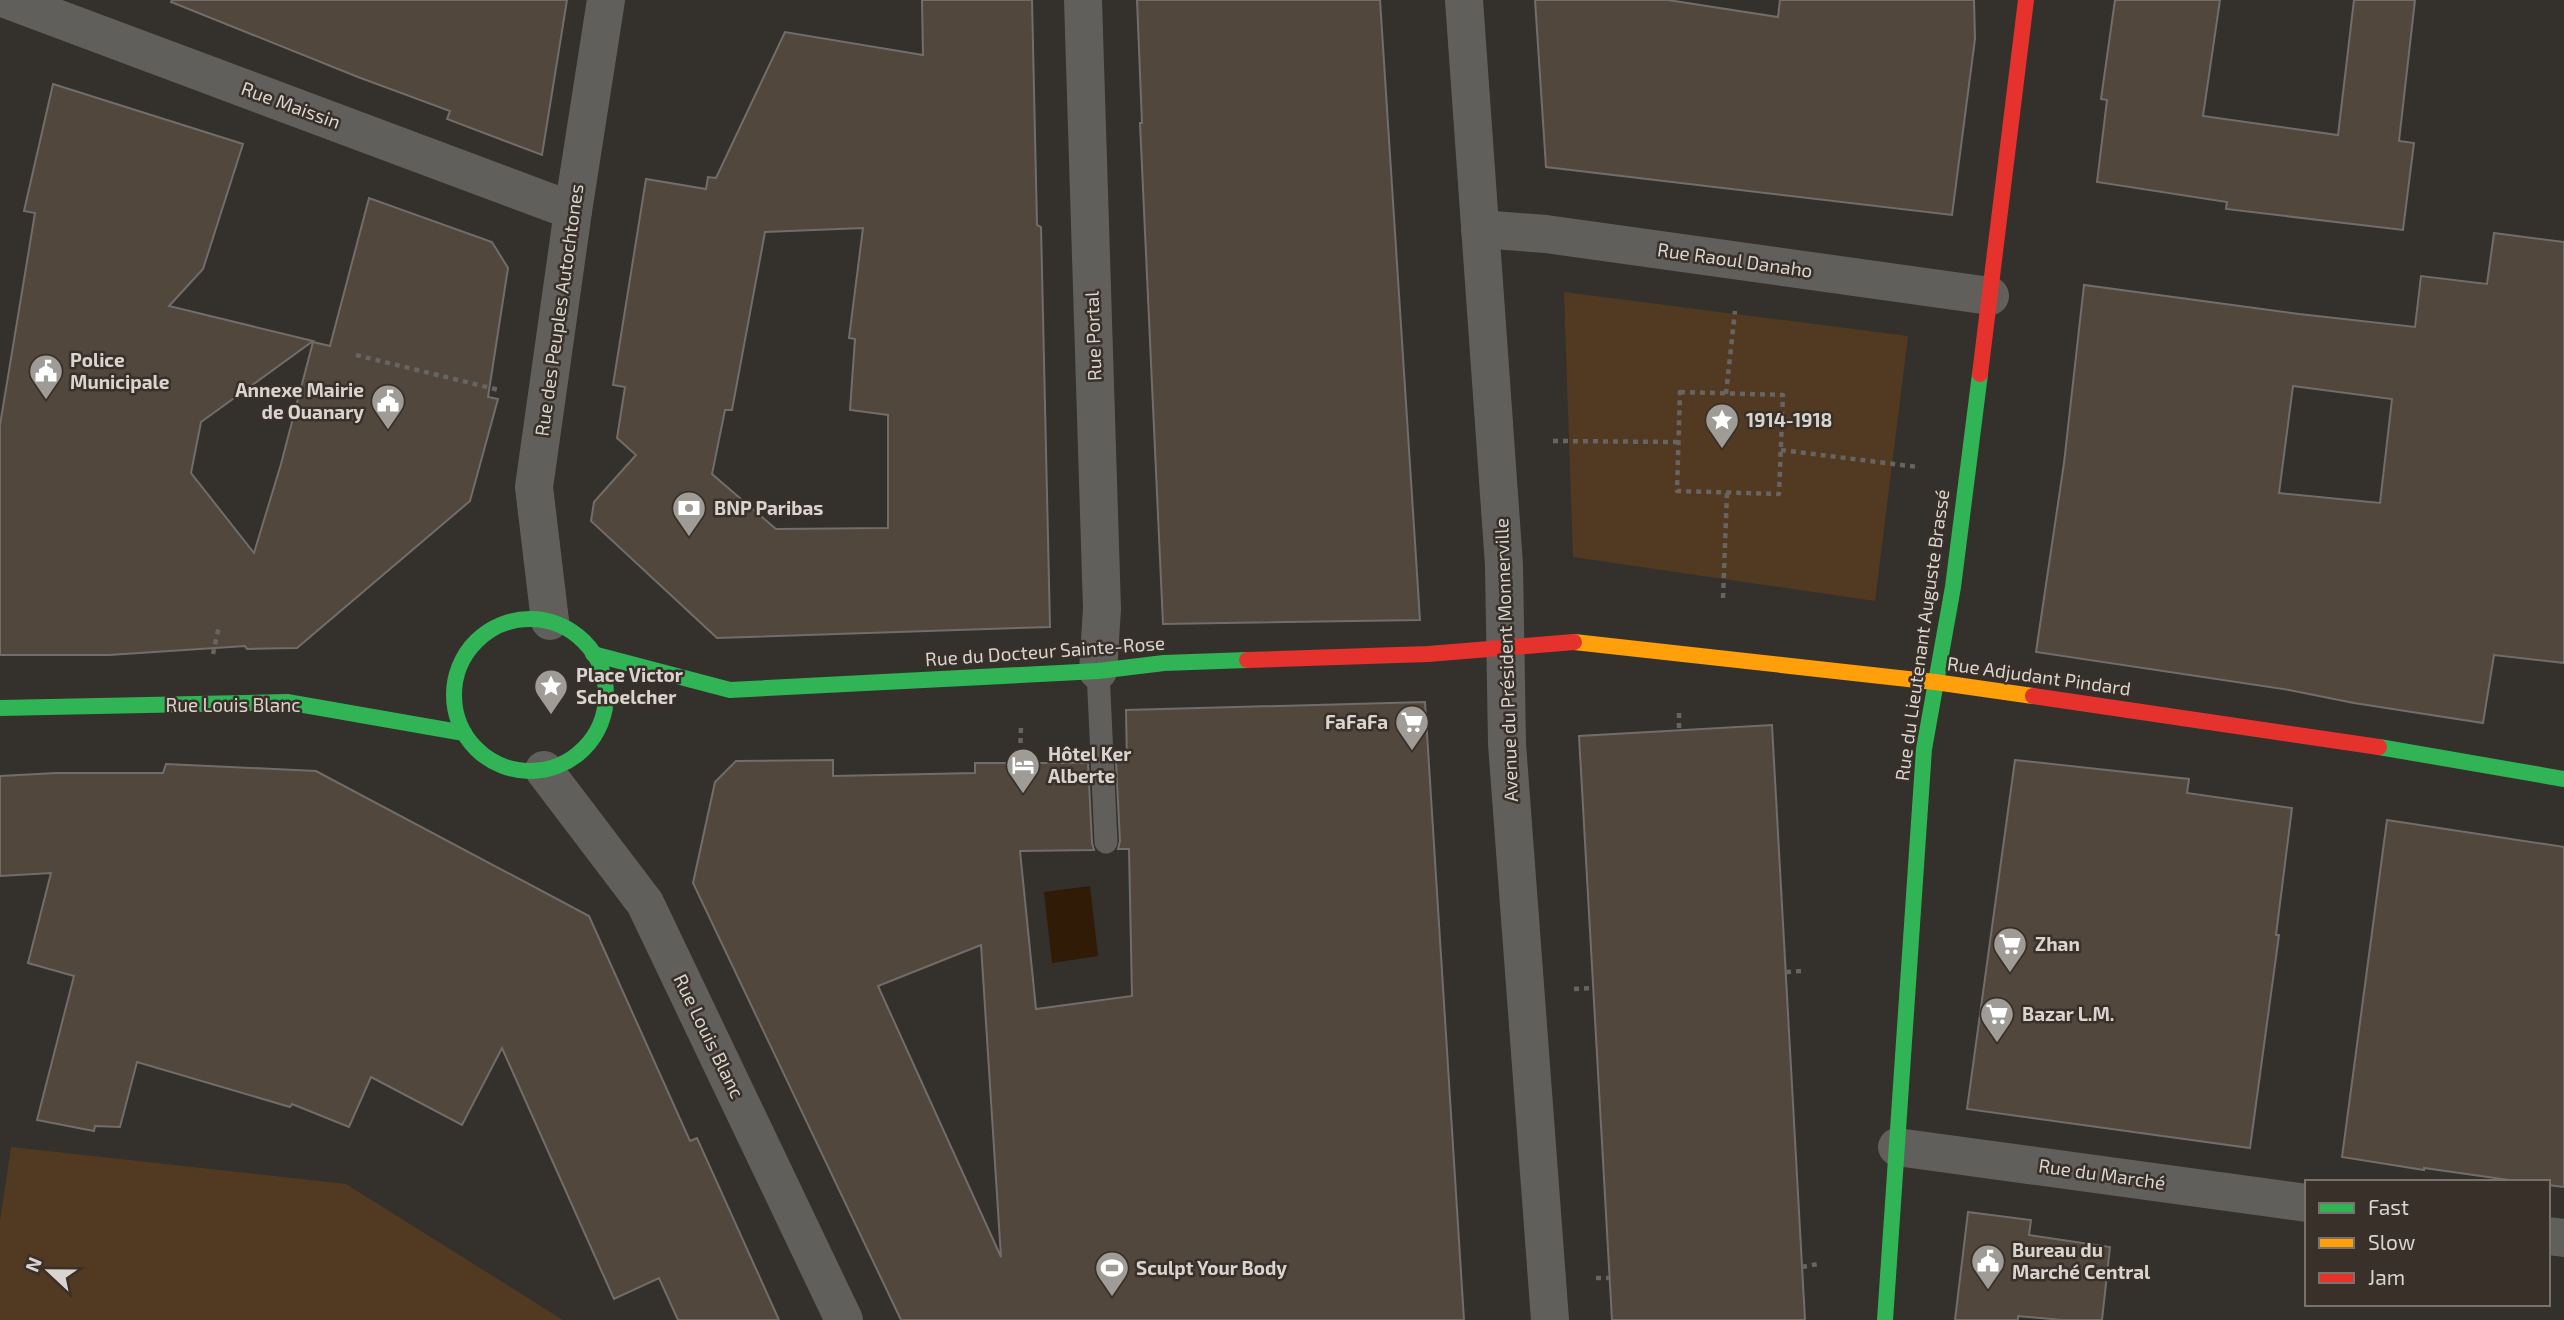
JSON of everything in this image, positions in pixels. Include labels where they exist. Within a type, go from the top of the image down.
[{"type":"street","name":"Rue Maissin","points":[[8,0],[573,211]]},
{"type":"street","name":"Rue des Peuples Autochtones","points":[[550,621],[534,487],[606,0]]},
{"type":"street","name":"Rue Portal","points":[[1083,0],[1101,609],[1098,671]]},
{"type":"street","name":"Avenue du Président Monnerville","points":[[1464,0],[1504,565],[1507,744],[1550,1320]]},
{"type":"street","name":"Rue du Lieutenant Auguste Brassé","points":[[1885,1320],[1924,749],[1953,587],[2026,0]]},
{"type":"street","name":"Rue Raoul Danaho","points":[[1480,229],[1546,234],[1990,296]]},
{"type":"street","points":[[531,619],[550,621],[582,639],[593,654],[606,688],[600,724],[578,754],[562,764],[526,771],[490,761],[475,749],[464,733],[453,695],[464,657],[477,641],[492,629],[510,622],[531,619]]},
{"type":"street","name":"Rue Adjudant Pindard","points":[[1505,647],[1568,641],[1935,682],[2351,742],[2564,779]]},
{"type":"street","name":"Rue du Docteur Sainte-Rose","points":[[593,654],[730,690],[1098,671],[1164,663],[1428,654],[1505,647]]},
{"type":"street","name":"Rue Louis Blanc","points":[[0,708],[287,702],[464,733]]},
{"type":"street","name":"Rue Louis Blanc","points":[[544,769],[645,903],[844,1320]]},
{"type":"street","name":"Rue du Marché","points":[[1897,1147],[2305,1203]]},
{"type":"lane","points":[[1098,671],[1106,842]]},
{"type":"path","points":[[1726,394],[1737,298]]},
{"type":"path","points":[[356,355],[507,392]]},
{"type":"path","points":[[1680,393],[1726,394],[1783,396],[1779,494],[1677,491],[1680,393]]},
{"type":"path","points":[[1553,441],[1678,442]]},
{"type":"path","points":[[1781,450],[1918,467]]},
{"type":"path","points":[[1723,598],[1727,492]]},
{"type":"path","points":[[211,665],[219,626]]},
{"type":"path","points":[[1679,713],[1679,730]]},
{"type":"path","points":[[1786,972],[1802,971]]},
{"type":"path","points":[[1573,989],[1593,988]]},
{"type":"path","points":[[1802,1267],[1818,1264]]},
{"type":"path","points":[[1595,1278],[1609,1278]]},
{"type":"shaded area","points":[[1564,292],[1908,336],[1875,601],[1573,557]]},
{"type":"shaded area","points":[[1090,886],[1098,956],[1052,963],[1044,892]]},
{"type":"shaded area","points":[[11,1147],[346,1184],[563,1320],[0,1320],[0,1221]]},
{"type":"building","points":[[567,0],[542,155],[447,119],[450,111],[358,77],[171,2]]},
{"type":"building","points":[[922,0],[1032,0],[1037,225],[1041,227],[1050,627],[717,638],[591,521],[594,502],[636,455],[617,438],[625,387],[613,385],[646,179],[706,189],[708,177],[716,178],[785,32],[923,55]],"holes":[[[863,228],[849,338],[855,339],[850,410],[888,415],[888,528],[776,529],[712,474],[725,410],[732,410],[765,232]]]},
{"type":"building","points":[[1137,0],[1380,0],[1420,620],[1163,624],[1140,123]]},
{"type":"building","points":[[1535,0],[1668,0],[1778,17],[1780,0],[1974,0],[1975,39],[1952,215],[1546,167]]},
{"type":"building","points":[[2115,0],[2220,0],[2203,116],[2338,135],[2354,0],[2415,0],[2399,141],[2414,143],[2403,230],[2226,209],[2227,202],[2097,182],[2107,100],[2101,99]]},
{"type":"building","points":[[53,84],[243,144],[203,269],[169,306],[313,341],[201,422],[191,473],[254,553],[313,342],[330,346],[369,198],[492,242],[508,268],[488,397],[498,399],[470,501],[297,648],[247,649],[245,646],[109,655],[0,655],[0,425],[35,213],[24,211]]},
{"type":"building","points":[[2494,233],[2564,242],[2564,663],[2494,655],[2483,723],[2289,690],[2036,652],[2064,463],[2084,285],[2415,327],[2421,276],[2487,284]],"holes":[[[2293,386],[2392,399],[2380,503],[2279,493]]]},
{"type":"building","points":[[1425,702],[1464,1320],[901,1320],[693,883],[715,782],[736,761],[833,760],[833,776],[975,773],[975,763],[1088,763],[1094,850],[1020,851],[1036,1009],[1132,996],[1129,849],[1118,849],[1120,841],[1116,762],[1127,762],[1126,710]],"holes":[[[981,945],[1001,1257],[878,986]]]},
{"type":"building","points":[[1772,725],[1805,1320],[1612,1320],[1579,736]]},
{"type":"building","points":[[2015,760],[2189,779],[2187,793],[2292,808],[2276,935],[2279,935],[2250,1148],[1967,1109]]},
{"type":"building","points":[[166,764],[316,771],[589,916],[690,1141],[697,1138],[779,1320],[678,1320],[659,1278],[614,1299],[502,1048],[462,1125],[371,1077],[349,1127],[292,1104],[290,1107],[137,1062],[120,1127],[95,1126],[94,1131],[37,1120],[74,976],[28,963],[51,873],[0,876],[0,776],[163,773]]},
{"type":"building","points":[[2387,820],[2564,847],[2564,1187],[2550,1185],[2550,1180],[2509,1180],[2342,1157]]},
{"type":"building","points":[[1968,1212],[2031,1220],[2029,1235],[2110,1247],[2102,1320],[2018,1316],[2018,1320],[1955,1320]]},
{"type":"traffic: fast","points":[[1885,1320],[1924,749],[1953,587],[1980,374]]},
{"type":"traffic: fast","points":[[530,619],[559,625],[583,642],[600,666],[606,695],[600,724],[583,748],[559,765],[530,771],[501,765],[477,748],[460,724],[454,695],[460,666],[477,642],[501,625],[530,619]]},
{"type":"traffic: fast","points":[[593,654],[730,690],[1098,671],[1164,663],[1247,660]]},
{"type":"traffic: fast","points":[[0,708],[287,702],[464,733]]},
{"type":"traffic: fast","points":[[2379,747],[2564,779]]},
{"type":"traffic: slow","points":[[1574,642],[1935,682],[2033,696]]},
{"type":"traffic: jam","points":[[1980,374],[2026,0]]},
{"type":"traffic: jam","points":[[1247,660],[1428,654],[1574,642]]},
{"type":"traffic: jam","points":[[2033,696],[2379,747]]},
{"type":"place","name":"Police Municipale","points":[[46,401]]},
{"type":"place","name":"Annexe Mairie de Ouanary","points":[[388,431]]},
{"type":"place","name":"1914-1918","points":[[1722,450]]},
{"type":"place","name":"BNP Paribas","points":[[689,538]]},
{"type":"place","name":"Place Victor Schoelcher","points":[[551,716]]},
{"type":"place","name":"FaFaFa","points":[[1412,752]]},
{"type":"place","name":"Hôtel Ker Alberte","points":[[1023,795]]},
{"type":"place","name":"Zhan","points":[[2010,974]]},
{"type":"place","name":"Bazar L.M.","points":[[1997,1044]]},
{"type":"place","name":"Bureau du Marché Central","points":[[1988,1291]]},
{"type":"place","name":"Sculpt Your Body","points":[[1112,1298]]}]
